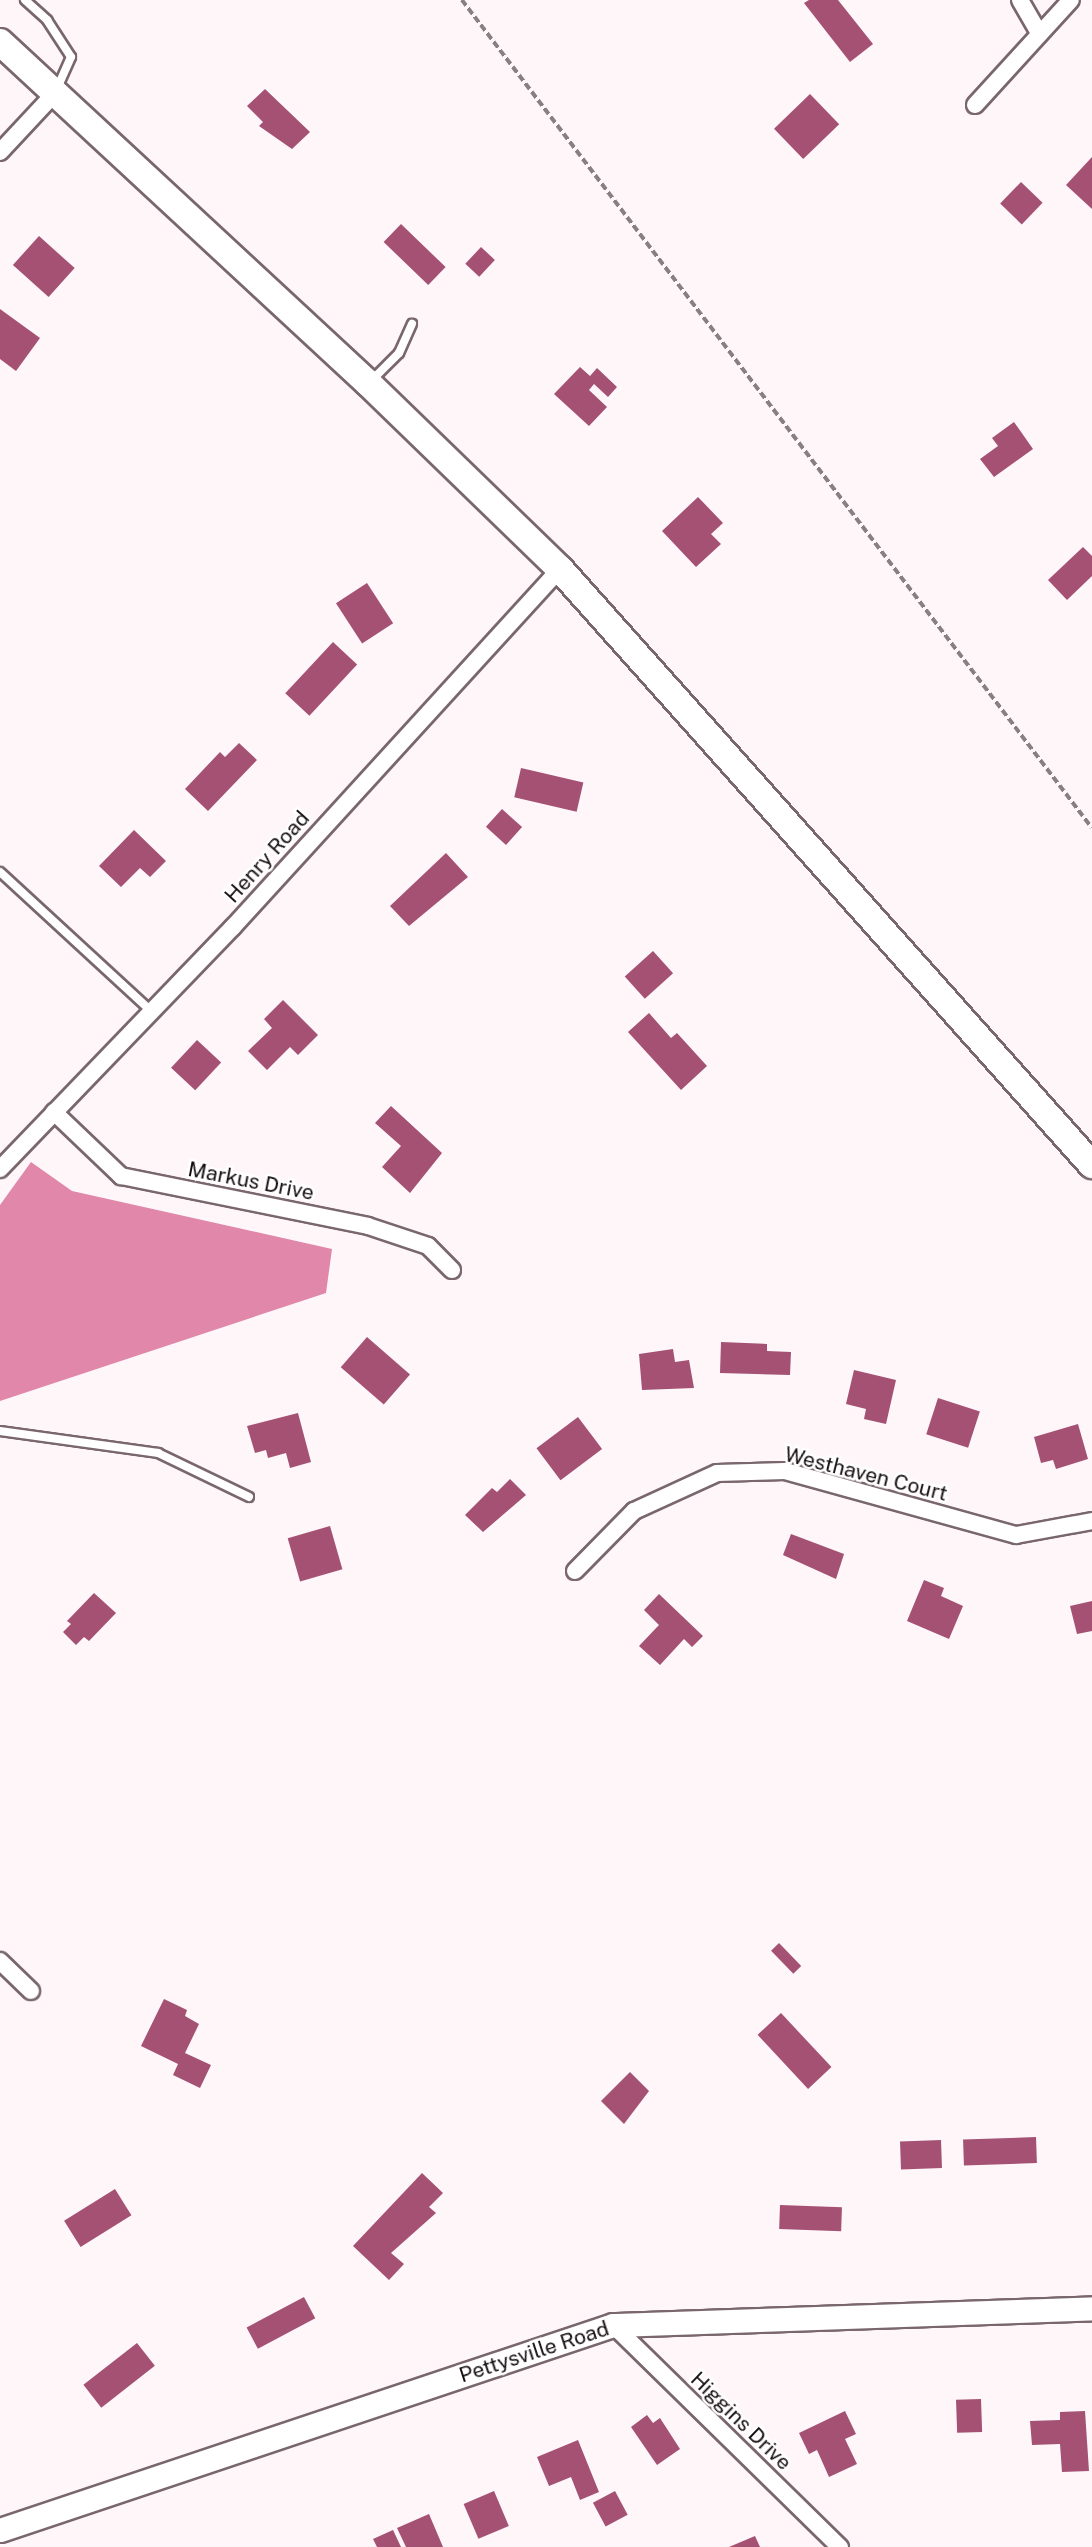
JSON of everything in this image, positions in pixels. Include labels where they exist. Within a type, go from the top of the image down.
[{"type":"main road","points":[[0,42],[368,383],[560,569],[1092,1165]]},
{"type":"main road","name":"Pettysville Road","points":[[0,2530],[613,2325],[1092,2308]]},
{"type":"street","points":[[1020,0],[1040,34]]},
{"type":"street","points":[[975,105],[1071,0]]},
{"type":"street","points":[[0,152],[55,93]]},
{"type":"street","name":"Henry Road","points":[[0,1169],[151,1011],[560,569]]},
{"type":"street","name":"Markus Drive","points":[[54,1112],[121,1176],[368,1226],[428,1246],[452,1270]]},
{"type":"street","name":"Westhaven Court","points":[[575,1571],[634,1511],[717,1473],[785,1471],[1016,1535],[1092,1521]]},
{"type":"street","points":[[0,1961],[31,1991]]},
{"type":"street","name":"Higgins Drive","points":[[613,2325],[840,2547]]},
{"type":"lane","points":[[25,0],[47,20],[71,57],[55,93]]},
{"type":"lane","points":[[368,383],[398,353],[412,324]]},
{"type":"lane","points":[[0,872],[151,1011]]},
{"type":"lane","points":[[0,1431],[158,1452],[249,1497]]},
{"type":"path","points":[[462,0],[1092,828]]},
{"type":"shaded area","points":[[31,1162],[72,1191],[332,1249],[326,1293],[0,1401],[0,1205]]},
{"type":"building","points":[[809,0],[838,0],[873,44],[850,62],[804,3]]},
{"type":"building","points":[[265,89],[310,132],[292,149],[259,126],[263,122],[247,106]]},
{"type":"building","points":[[810,94],[839,124],[803,159],[774,129]]},
{"type":"building","points":[[1092,157],[1092,209],[1066,185]]},
{"type":"building","points":[[1021,182],[1043,203],[1022,224],[1000,204]]},
{"type":"building","points":[[401,224],[446,267],[428,285],[384,242]]},
{"type":"building","points":[[39,236],[75,268],[49,297],[13,265]]},
{"type":"building","points":[[481,247],[495,260],[479,277],[465,264]]},
{"type":"building","points":[[0,309],[40,338],[16,371],[0,359]]},
{"type":"building","points":[[580,367],[590,376],[597,368],[617,387],[608,397],[594,384],[589,390],[607,407],[589,426],[554,394]]},
{"type":"building","points":[[1014,422],[1033,449],[994,477],[980,459],[998,446],[992,438]]},
{"type":"building","points":[[698,497],[723,523],[711,534],[721,544],[696,567],[662,531]]},
{"type":"building","points":[[1083,547],[1092,556],[1092,576],[1067,600],[1048,580]]},
{"type":"building","points":[[367,583],[393,623],[362,643],[336,603]]},
{"type":"building","points":[[333,642],[357,665],[309,716],[285,693]]},
{"type":"building","points":[[239,743],[257,760],[208,811],[185,789],[220,752],[225,757]]},
{"type":"building","points":[[521,768],[583,782],[577,812],[514,797]]},
{"type":"building","points":[[502,809],[522,827],[506,845],[486,827]]},
{"type":"building","points":[[134,830],[166,861],[150,877],[140,868],[121,887],[99,866]]},
{"type":"building","points":[[446,853],[468,877],[409,926],[390,906]]},
{"type":"building","points":[[653,951],[673,973],[645,999],[625,976]]},
{"type":"building","points":[[283,1000],[318,1035],[298,1055],[290,1047],[267,1070],[248,1051],[272,1028],[264,1019]]},
{"type":"building","points":[[649,1013],[671,1038],[677,1033],[707,1066],[681,1090],[628,1032]]},
{"type":"building","points":[[197,1040],[221,1063],[195,1090],[171,1068]]},
{"type":"building","points":[[391,1106],[442,1153],[410,1193],[382,1167],[401,1146],[375,1123]]},
{"type":"building","points":[[367,1337],[410,1374],[384,1405],[341,1367]]},
{"type":"building","points":[[721,1342],[767,1344],[767,1351],[791,1352],[790,1375],[720,1373]]},
{"type":"building","points":[[673,1349],[675,1362],[689,1360],[694,1388],[642,1390],[639,1354]]},
{"type":"building","points":[[854,1370],[896,1380],[886,1424],[864,1419],[866,1409],[846,1404]]},
{"type":"building","points":[[938,1398],[980,1412],[968,1448],[926,1434]]},
{"type":"building","points":[[298,1413],[311,1462],[290,1468],[286,1453],[268,1458],[266,1450],[255,1453],[247,1426]]},
{"type":"building","points":[[578,1417],[602,1449],[561,1480],[536,1448]]},
{"type":"building","points":[[1078,1424],[1088,1459],[1056,1469],[1053,1460],[1041,1463],[1034,1437]]},
{"type":"building","points":[[510,1479],[526,1495],[483,1532],[465,1515],[492,1488],[497,1492]]},
{"type":"building","points":[[330,1526],[342,1569],[300,1581],[288,1538]]},
{"type":"building","points":[[791,1534],[844,1554],[836,1579],[783,1555]]},
{"type":"building","points":[[924,1580],[944,1588],[941,1596],[963,1606],[949,1639],[907,1621]]},
{"type":"building","points":[[94,1593],[116,1613],[89,1641],[84,1637],[76,1645],[63,1632],[71,1624],[67,1621]]},
{"type":"building","points":[[659,1594],[703,1636],[692,1647],[684,1639],[660,1665],[639,1646],[659,1625],[644,1610]]},
{"type":"building","points":[[1092,1601],[1092,1631],[1077,1634],[1070,1606]]},
{"type":"building","points":[[779,1943],[801,1966],[793,1974],[771,1951]]},
{"type":"building","points":[[164,1999],[187,2010],[185,2016],[199,2024],[185,2053],[211,2065],[200,2088],[173,2075],[178,2064],[141,2046]]},
{"type":"building","points":[[781,2013],[831,2067],[808,2089],[758,2035]]},
{"type":"building","points":[[630,2072],[649,2091],[624,2124],[601,2101]]},
{"type":"building","points":[[1036,2137],[1037,2163],[964,2166],[963,2140]]},
{"type":"building","points":[[941,2140],[942,2168],[901,2169],[900,2141]]},
{"type":"building","points":[[422,2173],[443,2193],[429,2207],[436,2213],[391,2253],[404,2264],[389,2280],[353,2246]]},
{"type":"building","points":[[115,2189],[131,2215],[81,2247],[64,2221]]},
{"type":"building","points":[[780,2205],[842,2207],[841,2231],[779,2229]]},
{"type":"building","points":[[304,2297],[315,2318],[258,2349],[247,2328]]},
{"type":"building","points":[[137,2343],[155,2366],[101,2408],[83,2385]]},
{"type":"building","points":[[981,2399],[982,2432],[957,2433],[956,2400]]},
{"type":"building","points":[[845,2411],[856,2434],[845,2439],[857,2464],[829,2477],[817,2450],[809,2454],[799,2433]]},
{"type":"building","points":[[1085,2411],[1089,2471],[1062,2472],[1060,2444],[1032,2445],[1030,2421],[1060,2420],[1060,2412]]},
{"type":"building","points":[[647,2415],[653,2423],[660,2418],[680,2449],[657,2465],[631,2427]]},
{"type":"building","points":[[578,2440],[599,2492],[580,2500],[571,2477],[549,2486],[537,2457]]},
{"type":"building","points":[[494,2491],[509,2526],[478,2539],[464,2504]]},
{"type":"building","points":[[615,2491],[628,2515],[606,2527],[593,2503]]},
{"type":"building","points":[[429,2514],[443,2547],[406,2547],[397,2528]]},
{"type":"building","points":[[393,2530],[401,2547],[377,2547],[373,2539]]},
{"type":"building","points":[[755,2536],[760,2547],[729,2547]]}]
